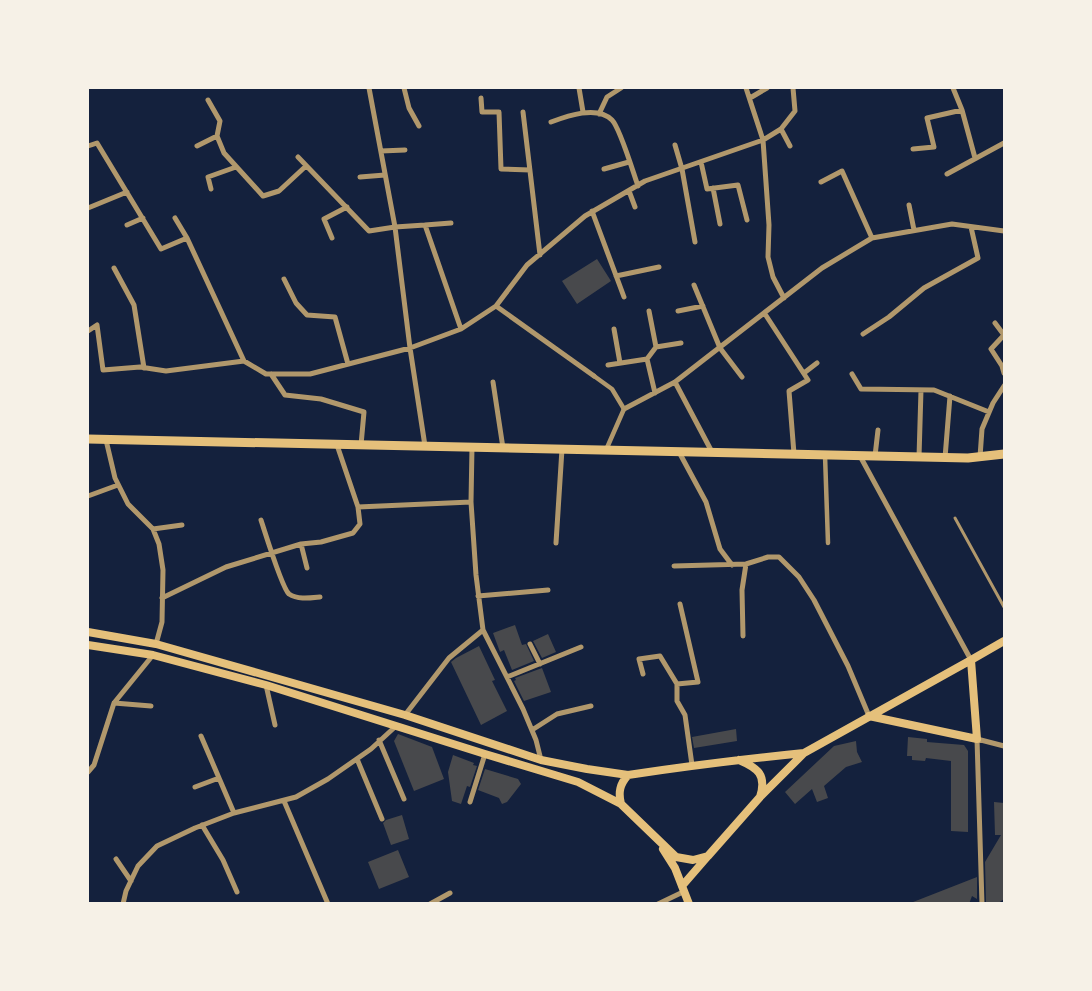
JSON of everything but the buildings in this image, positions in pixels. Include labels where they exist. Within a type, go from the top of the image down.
[{"type":"main road","points":[[88,437],[106,440],[945,458],[1004,454]]},
{"type":"main road","points":[[88,632],[156,644],[404,715],[541,760],[587,769],[628,774],[804,753]]},
{"type":"main road","points":[[683,888],[708,856],[760,797],[804,753],[1004,641]]},
{"type":"main road","points":[[88,645],[152,655],[266,684],[448,743],[578,782],[621,804],[676,857],[693,860],[708,856]]},
{"type":"main road","points":[[869,716],[977,739],[971,660]]},
{"type":"main road","points":[[448,743],[452,731]]},
{"type":"main road","points":[[739,760],[757,769],[763,787],[760,797]]},
{"type":"main road","points":[[621,804],[620,788],[628,774]]},
{"type":"main road","points":[[658,840],[675,868],[689,904]]},
{"type":"street","points":[[369,88],[395,227],[410,348],[425,446]]},
{"type":"street","points":[[404,88],[409,108],[419,126]]},
{"type":"street","points":[[579,88],[583,112]]},
{"type":"street","points":[[599,114],[607,97],[622,88]]},
{"type":"street","points":[[746,88],[763,140],[769,225],[768,257],[773,277],[784,298]]},
{"type":"street","points":[[750,98],[767,88]]},
{"type":"street","points":[[175,218],[187,238],[244,361],[266,374],[310,374],[410,348],[461,329],[496,306],[527,265],[584,216],[645,181],[763,140],[781,129],[795,111],[793,88]]},
{"type":"street","points":[[953,88],[962,110],[976,158]]},
{"type":"street","points":[[481,98],[482,112],[499,112],[501,169],[530,170]]},
{"type":"street","points":[[208,100],[220,121],[217,136],[224,153],[263,196],[279,191],[306,166]]},
{"type":"street","points":[[913,149],[934,147],[927,118],[962,110]]},
{"type":"street","points":[[523,112],[540,255]]},
{"type":"street","points":[[551,122],[583,112],[599,114],[612,120],[620,136],[638,186]]},
{"type":"street","points":[[781,129],[790,146]]},
{"type":"street","points":[[197,146],[217,136]]},
{"type":"street","points":[[88,146],[97,142],[161,249],[187,238]]},
{"type":"street","points":[[947,174],[1004,143]]},
{"type":"street","points":[[675,145],[682,168],[695,242]]},
{"type":"street","points":[[381,151],[404,150]]},
{"type":"street","points":[[298,157],[369,232],[395,227],[451,223]]},
{"type":"street","points":[[604,169],[629,162]]},
{"type":"street","points":[[701,162],[707,189],[738,185],[747,220]]},
{"type":"street","points":[[211,189],[208,177],[236,166]]},
{"type":"street","points":[[820,182],[842,171],[872,238]]},
{"type":"street","points":[[360,177],[385,175]]},
{"type":"street","points":[[713,188],[720,224]]},
{"type":"street","points":[[629,191],[634,207]]},
{"type":"street","points":[[88,208],[127,192]]},
{"type":"street","points":[[909,205],[914,230]]},
{"type":"street","points":[[332,238],[324,219],[347,207]]},
{"type":"street","points":[[592,212],[624,297]]},
{"type":"street","points":[[127,225],[143,218]]},
{"type":"street","points":[[606,450],[624,409],[676,382],[822,268],[872,238],[952,224],[1004,230]]},
{"type":"street","points":[[425,225],[461,329]]},
{"type":"street","points":[[863,334],[889,317],[924,288],[978,258],[972,226]]},
{"type":"street","points":[[616,276],[659,267]]},
{"type":"street","points":[[114,268],[134,305],[144,368]]},
{"type":"street","points":[[284,279],[296,303],[307,315],[335,317],[348,364]]},
{"type":"street","points":[[694,285],[720,348],[742,377]]},
{"type":"street","points":[[496,306],[612,389],[624,409]]},
{"type":"street","points":[[678,311],[703,306]]},
{"type":"street","points":[[649,311],[656,347]]},
{"type":"street","points":[[765,314],[808,380],[788,391],[794,454]]},
{"type":"street","points":[[995,323],[1004,335],[992,349],[1004,373]]},
{"type":"street","points":[[88,331],[97,325],[103,370],[144,368],[166,371],[244,361]]},
{"type":"street","points":[[614,329],[620,363]]},
{"type":"street","points":[[608,365],[647,359],[656,347],[681,343]]},
{"type":"street","points":[[647,359],[655,393]]},
{"type":"street","points":[[804,373],[817,363]]},
{"type":"street","points":[[271,374],[285,395],[321,399],[364,412],[361,445]]},
{"type":"street","points":[[852,374],[861,389],[934,390],[989,412]]},
{"type":"street","points":[[493,382],[503,448]]},
{"type":"street","points":[[676,382],[712,452]]},
{"type":"street","points":[[980,457],[982,428],[993,403],[1004,386]]},
{"type":"street","points":[[919,457],[921,390]]},
{"type":"street","points":[[945,458],[950,396]]},
{"type":"street","points":[[875,456],[878,430]]},
{"type":"street","points":[[106,440],[118,485],[128,504],[153,529],[159,544],[163,570],[162,622],[156,644]]},
{"type":"street","points":[[162,598],[226,567],[301,544],[321,542],[353,533],[360,524],[358,507],[336,444]]},
{"type":"street","points":[[472,448],[471,502],[478,596],[483,630],[532,730],[541,760]]},
{"type":"street","points":[[556,543],[562,449]]},
{"type":"street","points":[[679,452],[706,502],[720,549],[732,565]]},
{"type":"street","points":[[825,455],[828,543]]},
{"type":"street","points":[[860,456],[971,660]]},
{"type":"street","points":[[88,496],[118,485]]},
{"type":"street","points":[[358,507],[471,502]]},
{"type":"street","points":[[261,520],[282,581],[289,593],[301,598],[320,597]]},
{"type":"street","points":[[153,529],[182,525]]},
{"type":"street","points":[[301,544],[307,568]]},
{"type":"street","points":[[674,566],[746,564],[768,557],[779,558],[799,577],[814,600],[848,666],[869,716]]},
{"type":"street","points":[[743,636],[742,590],[746,564]]},
{"type":"street","points":[[478,596],[548,590]]},
{"type":"street","points":[[677,684],[698,682],[690,640],[680,604]]},
{"type":"street","points":[[404,715],[449,658],[483,630]]},
{"type":"street","points":[[530,644],[540,664]]},
{"type":"street","points":[[507,676],[581,648]]},
{"type":"street","points":[[88,772],[94,765],[114,702],[152,655]]},
{"type":"street","points":[[643,674],[639,659],[660,656],[677,684],[677,701],[685,715],[692,765]]},
{"type":"street","points":[[266,684],[275,725]]},
{"type":"street","points":[[114,702],[151,706]]},
{"type":"street","points":[[532,730],[557,714],[591,706]]},
{"type":"street","points":[[123,904],[138,866],[158,846],[202,825],[234,813],[296,797],[357,759],[396,726]]},
{"type":"street","points":[[201,736],[234,813]]},
{"type":"street","points":[[982,904],[977,739],[1004,746]]},
{"type":"street","points":[[379,740],[404,799]]},
{"type":"street","points":[[470,802],[485,754]]},
{"type":"street","points":[[357,759],[382,819]]},
{"type":"street","points":[[195,787],[219,778]]},
{"type":"street","points":[[284,801],[328,904]]},
{"type":"street","points":[[202,825],[223,860],[237,892]]},
{"type":"street","points":[[116,859],[131,880]]},
{"type":"street","points":[[658,904],[683,888]]},
{"type":"street","points":[[430,904],[450,892]]},
{"type":"lane","points":[[955,518],[1004,607]]}]
